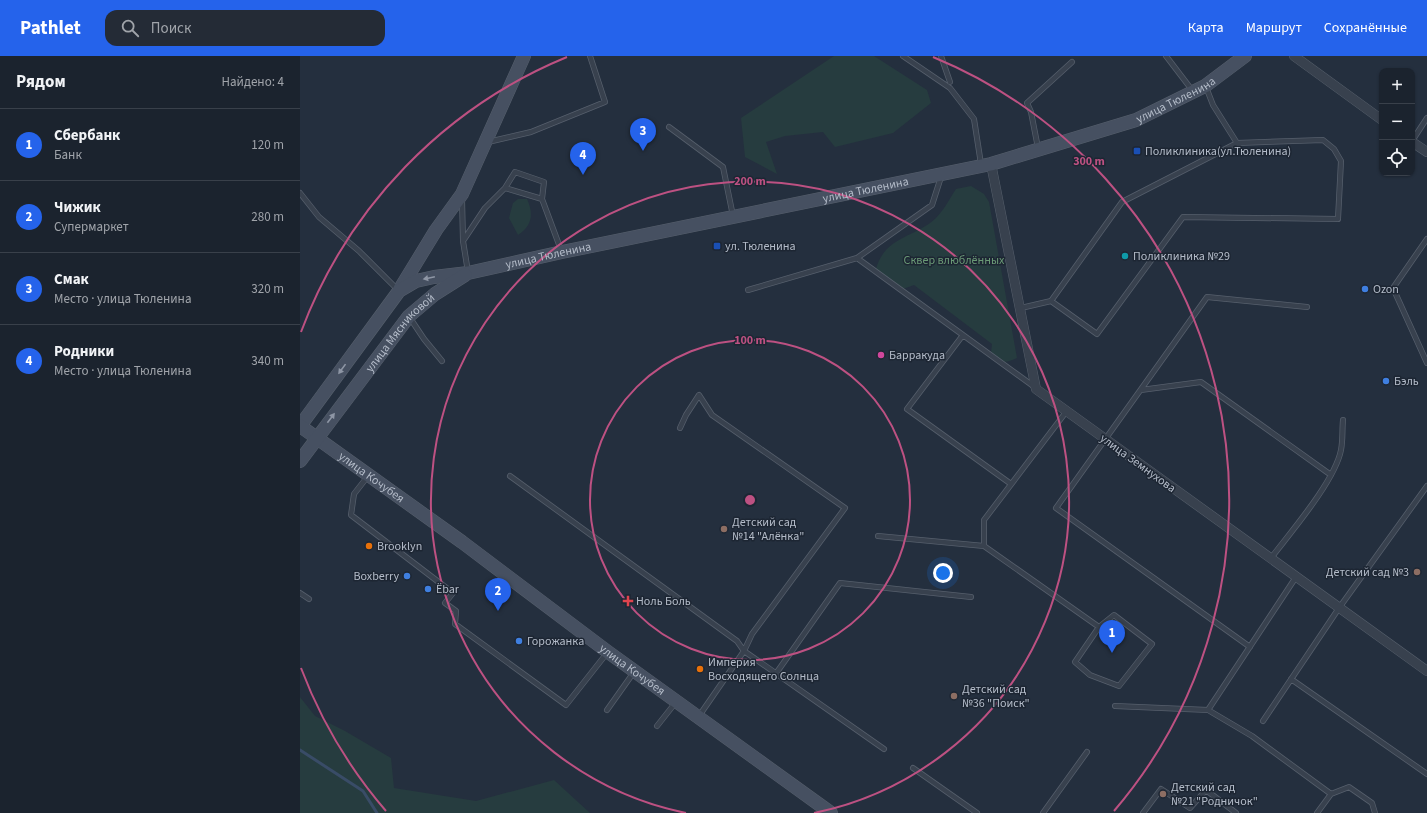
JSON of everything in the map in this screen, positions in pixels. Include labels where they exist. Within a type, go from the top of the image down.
[{"type":"street","name":"улица Мясниковой","points":[[300,426],[399,290],[436,230],[462,194],[524,56]]},
{"type":"street","name":"улица Тюленина","points":[[468,273],[562,252],[986,165],[1136,120],[1205,86],[1245,56]]},
{"type":"street","points":[[1294,56],[1379,118]]},
{"type":"street","points":[[1415,144],[1427,152]]},
{"type":"street","points":[[986,165],[1021,308],[1036,389]]},
{"type":"street","name":"улица Мясниковой","points":[[399,290],[416,281],[468,273]]},
{"type":"street","name":"улица Мясниковой","points":[[300,461],[409,316],[435,294],[468,273]]},
{"type":"street","name":"улица Земнухова","points":[[1036,389],[1427,671]]},
{"type":"street","name":"улица Кочубея","points":[[300,426],[369,475],[608,652],[699,716],[831,813]]},
{"type":"lane","points":[[486,142],[531,132],[605,102],[590,56]]},
{"type":"lane","points":[[903,56],[950,88],[974,119],[986,165]]},
{"type":"lane","points":[[941,56],[950,82]]},
{"type":"lane","points":[[1166,56],[1193,92]]},
{"type":"lane","points":[[1038,150],[1031,112],[1027,103],[1072,62]]},
{"type":"lane","points":[[1205,86],[1213,105],[1237,143]]},
{"type":"lane","points":[[1413,140],[1427,118]]},
{"type":"lane","points":[[669,127],[723,167],[733,217]]},
{"type":"lane","points":[[1021,308],[1051,301],[1122,202],[1237,143],[1323,140],[1334,149],[1341,161],[1338,219],[1183,217],[1097,334],[1051,301]]},
{"type":"lane","points":[[463,241],[485,208],[505,188],[515,172],[544,182],[542,199],[562,252]]},
{"type":"lane","points":[[748,290],[857,258],[932,205],[942,173]]},
{"type":"lane","points":[[505,188],[542,199]]},
{"type":"lane","points":[[300,193],[319,217],[359,251],[399,290]]},
{"type":"lane","points":[[462,194],[463,241],[468,273]]},
{"type":"lane","points":[[1426,241],[1393,288],[1427,363]]},
{"type":"lane","points":[[857,258],[1036,389]]},
{"type":"lane","points":[[1250,647],[1056,508],[1207,297],[1307,307]]},
{"type":"lane","points":[[409,316],[424,339],[442,361]]},
{"type":"lane","points":[[963,335],[907,409],[1011,484]]},
{"type":"lane","points":[[1141,390],[1201,382],[1331,475]]},
{"type":"lane","points":[[680,428],[686,414],[699,395],[712,415],[845,508],[818,540],[752,634],[744,651],[699,716]]},
{"type":"lane","points":[[984,546],[984,520],[1066,412]]},
{"type":"lane","points":[[1270,559],[1299,522],[1331,475],[1341,451],[1343,420]]},
{"type":"lane","points":[[369,475],[354,494],[351,515],[453,593],[445,603],[456,611],[455,624],[566,705],[608,652]]},
{"type":"lane","points":[[510,476],[737,641],[744,651],[777,672],[884,749]]},
{"type":"lane","points":[[1263,721],[1339,608],[1427,486]]},
{"type":"lane","points":[[878,536],[984,546],[1099,627]]},
{"type":"lane","points":[[1208,710],[1296,577]]},
{"type":"lane","points":[[777,672],[840,583],[971,597]]},
{"type":"lane","points":[[300,593],[309,599]]},
{"type":"lane","points":[[1114,615],[1152,644],[1119,686],[1090,675],[1075,662],[1099,627],[1114,615]]},
{"type":"lane","points":[[607,710],[635,671]]},
{"type":"lane","points":[[1291,679],[1427,774]]},
{"type":"lane","points":[[657,726],[677,701]]},
{"type":"lane","points":[[1116,706],[1208,710],[1252,736],[1331,794]]},
{"type":"lane","points":[[1043,813],[1087,752]]},
{"type":"lane","points":[[913,768],[977,813]]},
{"type":"lane","points":[[1317,813],[1331,794],[1349,787],[1372,803],[1375,813]]},
{"type":"lane","points":[[1143,813],[1161,789],[1190,808],[1206,790],[1236,813]]},
{"type":"green space","points":[[834,56],[874,56],[927,90],[931,103],[893,133],[835,147],[823,132],[785,136],[766,142],[777,174],[745,157],[741,118]]},
{"type":"green space","name":"Сквер влюблённых","points":[[971,186],[984,194],[989,202],[1017,358],[1006,362],[1000,361],[991,353],[992,344],[914,285],[903,289],[876,269],[880,258],[886,250],[893,244],[928,225],[944,208],[956,189]]},
{"type":"green space","points":[[518,199],[527,199],[531,210],[531,215],[529,224],[518,235],[509,218],[513,203]]},
{"type":"green space","points":[[300,697],[315,716],[345,731],[391,758],[394,788],[476,801],[554,780],[590,813],[300,813]]},
{"type":"waterway","points":[[300,750],[363,791],[377,813]]},
{"type":"place","name":"Смак","points":[[643,151]]},
{"type":"place","name":"Поликлиника(ул.Тюленина)","points":[[1137,151]]},
{"type":"place","name":"Родники","points":[[583,175]]},
{"type":"place","name":"ул. Тюленина","points":[[717,246]]},
{"type":"place","name":"Поликлиника №29","points":[[1125,256]]},
{"type":"place","name":"Ozon","points":[[1365,289]]},
{"type":"place","name":"Барракуда","points":[[881,355]]},
{"type":"place","name":"Бэль","points":[[1386,381]]},
{"type":"place","name":"Детский сад №14 \"Алёнка\"","points":[[724,529]]},
{"type":"place","name":"Brooklyn","points":[[369,546]]},
{"type":"place","name":"Детский сад №3","points":[[1417,572]]},
{"type":"place","name":"Boxberry","points":[[407,576]]},
{"type":"place","name":"Ёbar","points":[[428,589]]},
{"type":"place","name":"Ноль Боль","points":[[628,601]]},
{"type":"place","name":"Чижик","points":[[498,611]]},
{"type":"place","name":"Горожанка","points":[[519,641]]},
{"type":"place","name":"Сбербанк","points":[[1112,653]]},
{"type":"place","name":"Империя Восходящего Солнца","points":[[700,669]]},
{"type":"place","name":"Детский сад №36 \"Поиск\"","points":[[954,696]]},
{"type":"place","name":"Детский сад №21 \"Родничок\"","points":[[1163,794]]}]
